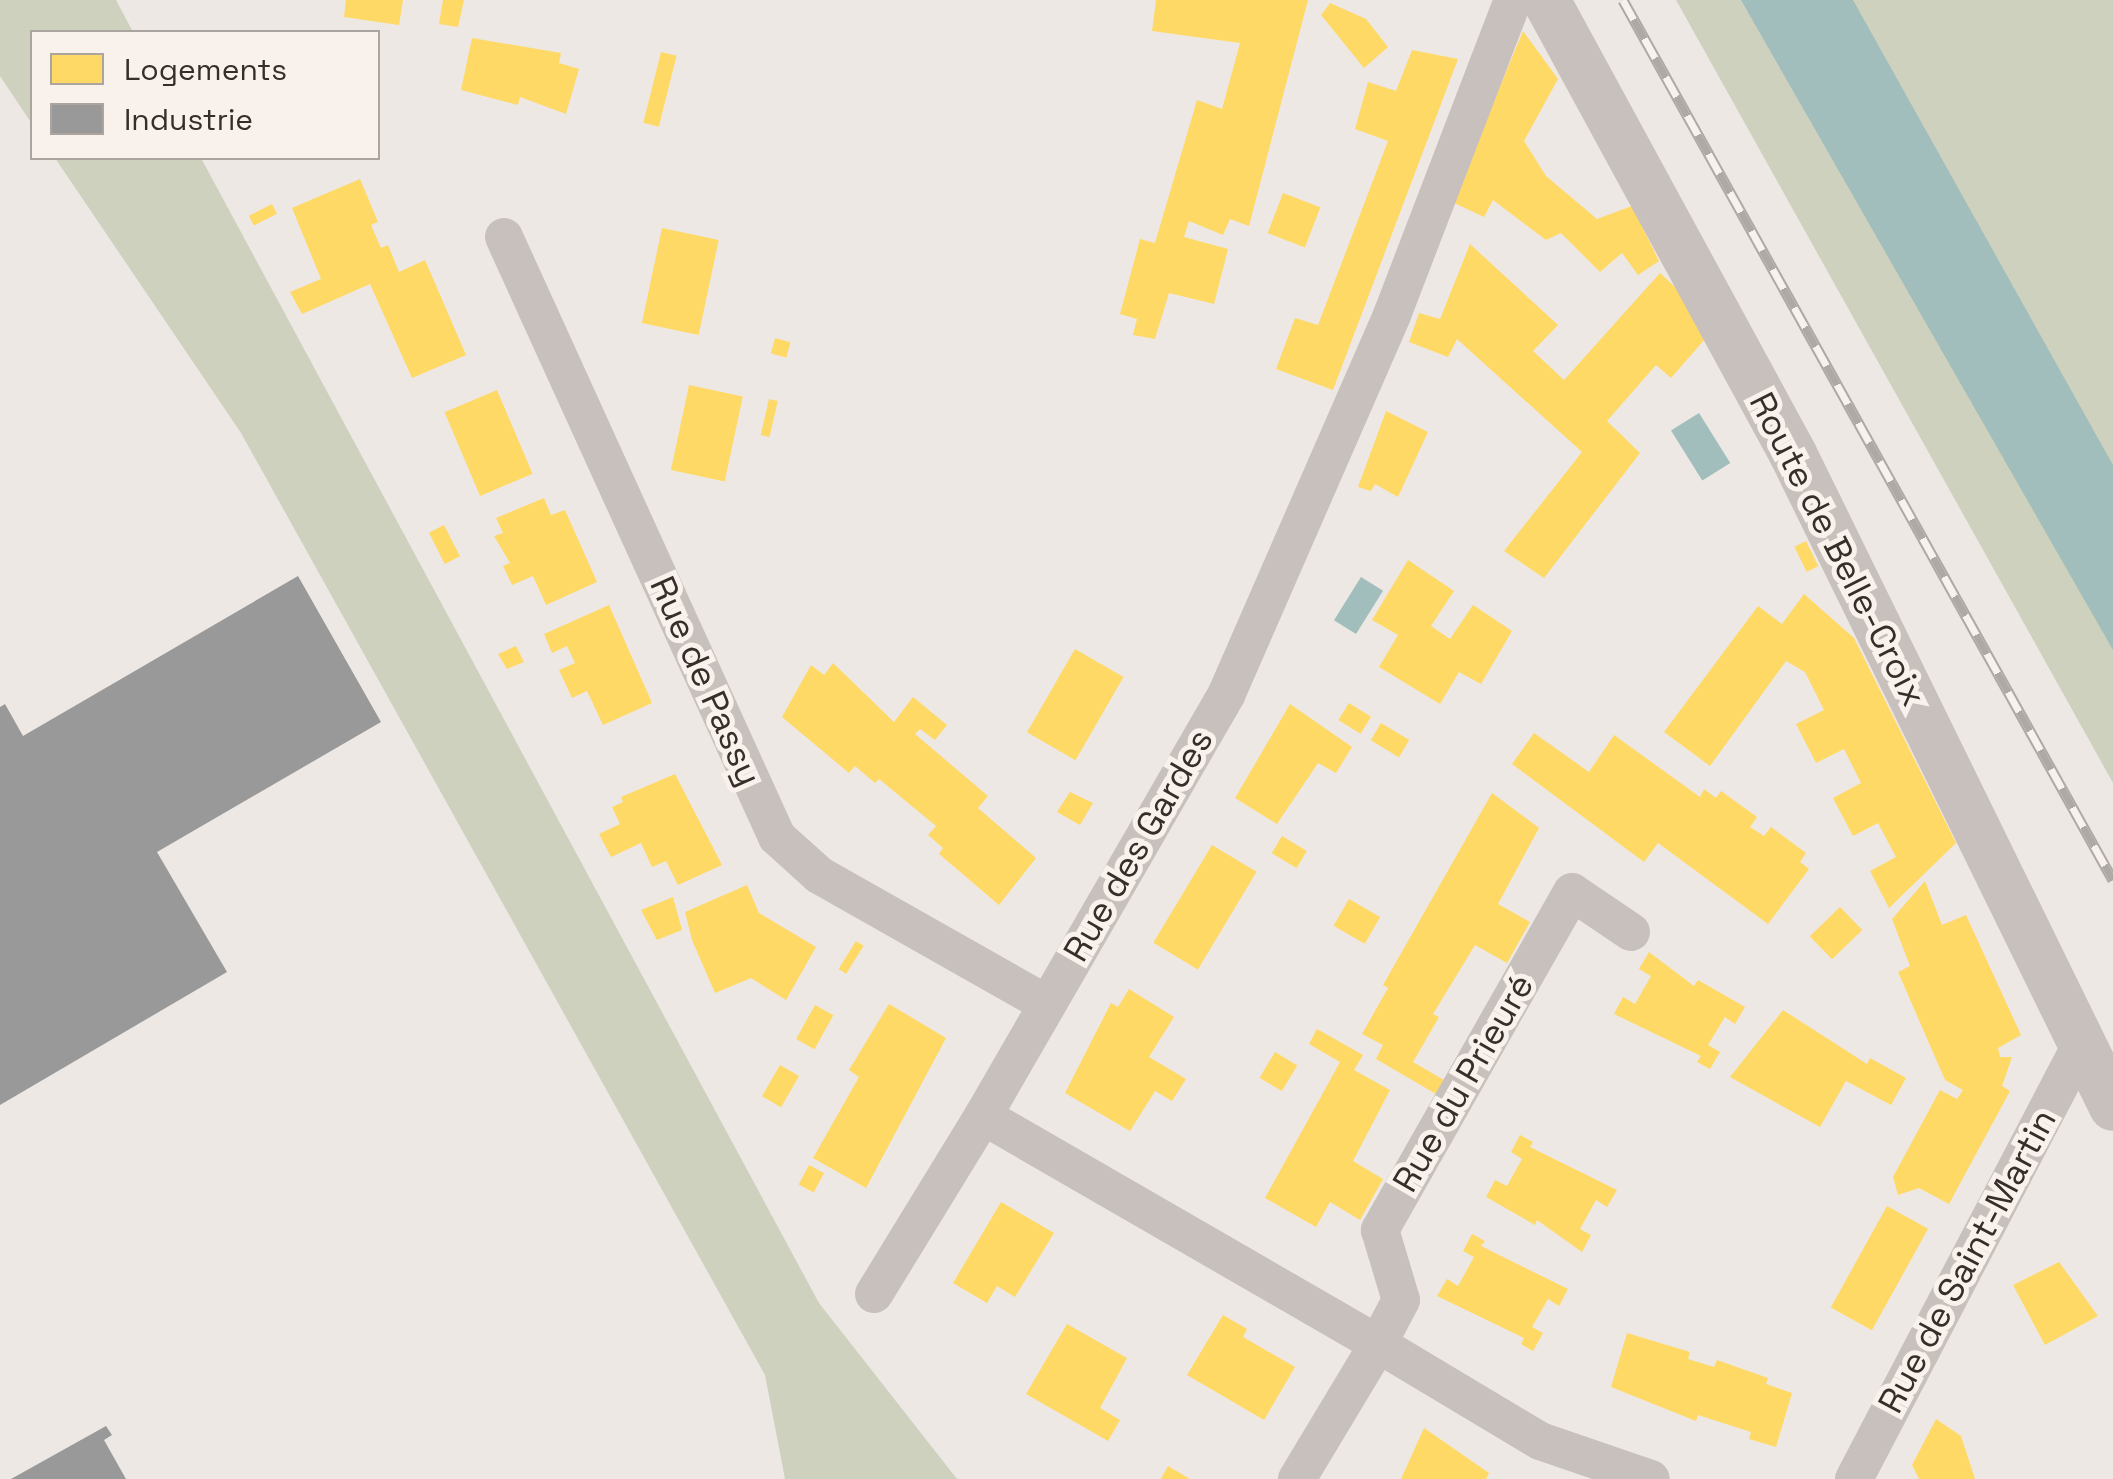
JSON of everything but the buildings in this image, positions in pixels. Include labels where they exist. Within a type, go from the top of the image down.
[{"type":"street","name":"Rue des Gardes","points":[[874,1294],[983,1116],[1045,1003],[1228,694],[1392,315],[1513,0]]},
{"type":"street","name":"Route de Belle-Croix","points":[[1546,0],[1793,454],[2113,1107]]},
{"type":"street","name":"Rue de Passy","points":[[504,236],[777,837],[819,875],[1045,1003]]},
{"type":"street","name":"Rue du Prieuré","points":[[1378,1344],[1401,1300],[1380,1230],[1572,892],[1631,932]]},
{"type":"street","name":"Rue de Saint-Martin","points":[[1854,1479],[2082,1042]]},
{"type":"street","points":[[983,1116],[1540,1441],[1651,1479]]},
{"type":"street","points":[[1298,1479],[1378,1344]]},
{"type":"green space","points":[[0,0],[116,0],[132,30],[30,30],[30,121],[0,76]]},
{"type":"green space","points":[[1676,0],[2113,0],[2113,783],[1973,532]]},
{"type":"green space","points":[[56,160],[202,160],[819,1303],[957,1479],[785,1479],[765,1375],[241,433]]},
{"type":"water","points":[[1741,0],[1853,0],[2113,465],[2113,650]]},
{"type":"water","points":[[1699,413],[1730,463],[1702,481],[1671,430]]},
{"type":"water","points":[[1361,577],[1383,591],[1356,634],[1334,620]]},
{"type":"railway","points":[[1623,0],[2113,880]]}]
